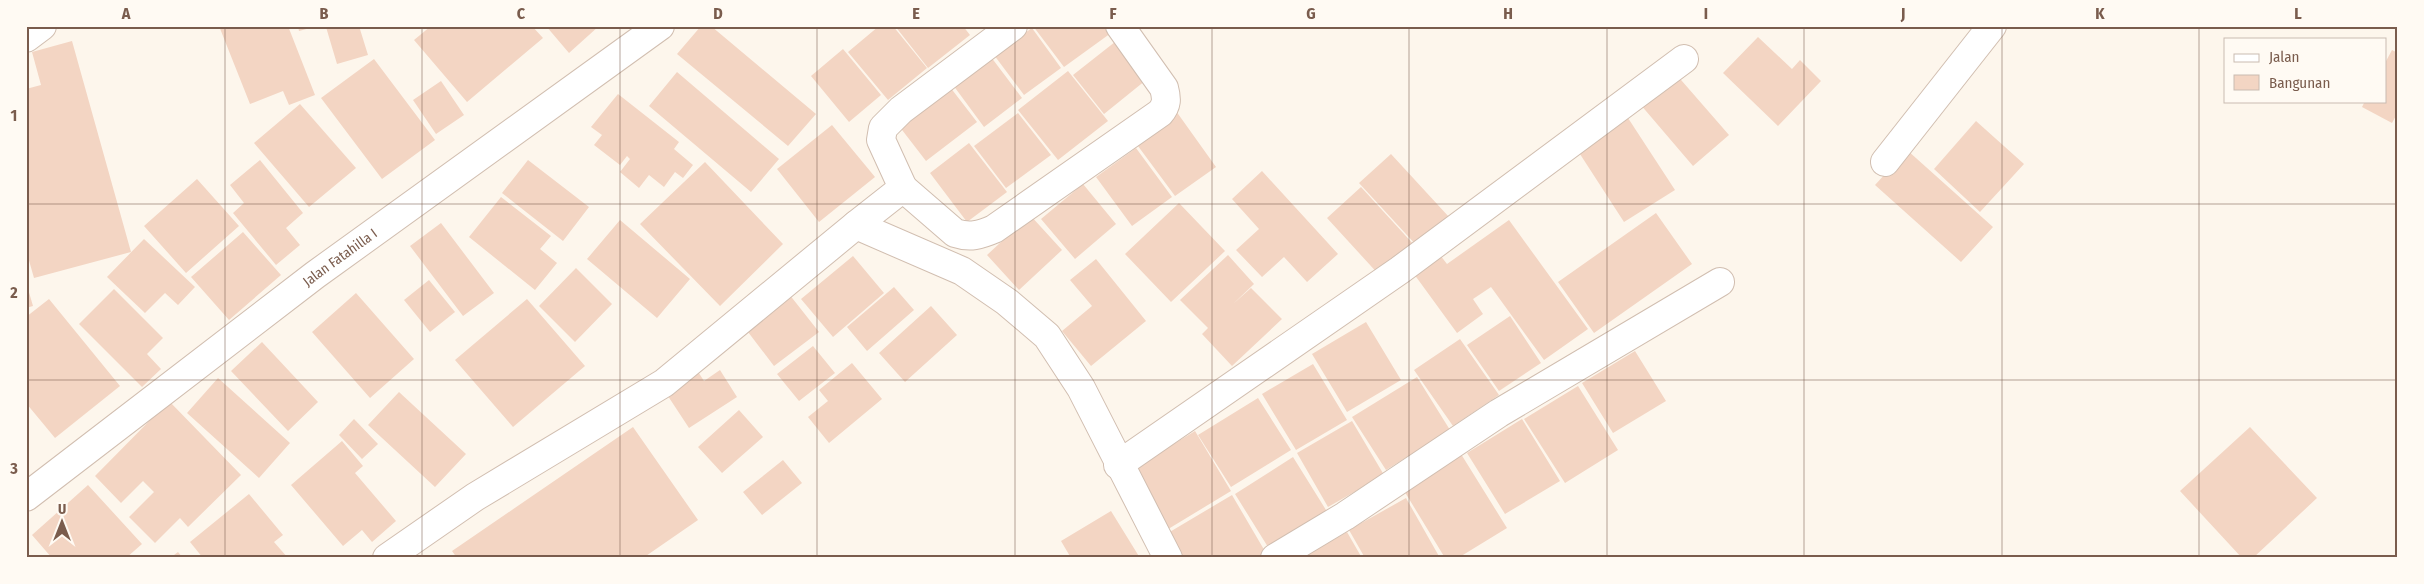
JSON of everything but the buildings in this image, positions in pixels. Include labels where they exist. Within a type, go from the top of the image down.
[{"type":"street","points":[[26,38],[42,26]]},
{"type":"street","name":"Jalan Fatahilla I","points":[[26,497],[315,275],[660,26]]},
{"type":"street","points":[[1013,26],[901,110],[883,128],[881,140],[903,188],[954,233],[965,236],[978,236],[994,229],[1166,107],[1164,88],[1120,26]]},
{"type":"street","points":[[1885,162],[1992,26]]},
{"type":"street","points":[[1118,464],[1400,270],[1684,59]]},
{"type":"street","points":[[387,558],[475,496],[664,383],[903,188]]},
{"type":"street","points":[[856,225],[962,271],[1007,302],[1047,336],[1081,388],[1118,464],[1168,558]]},
{"type":"street","points":[[1275,558],[1345,516],[1500,413],[1720,282]]}]
